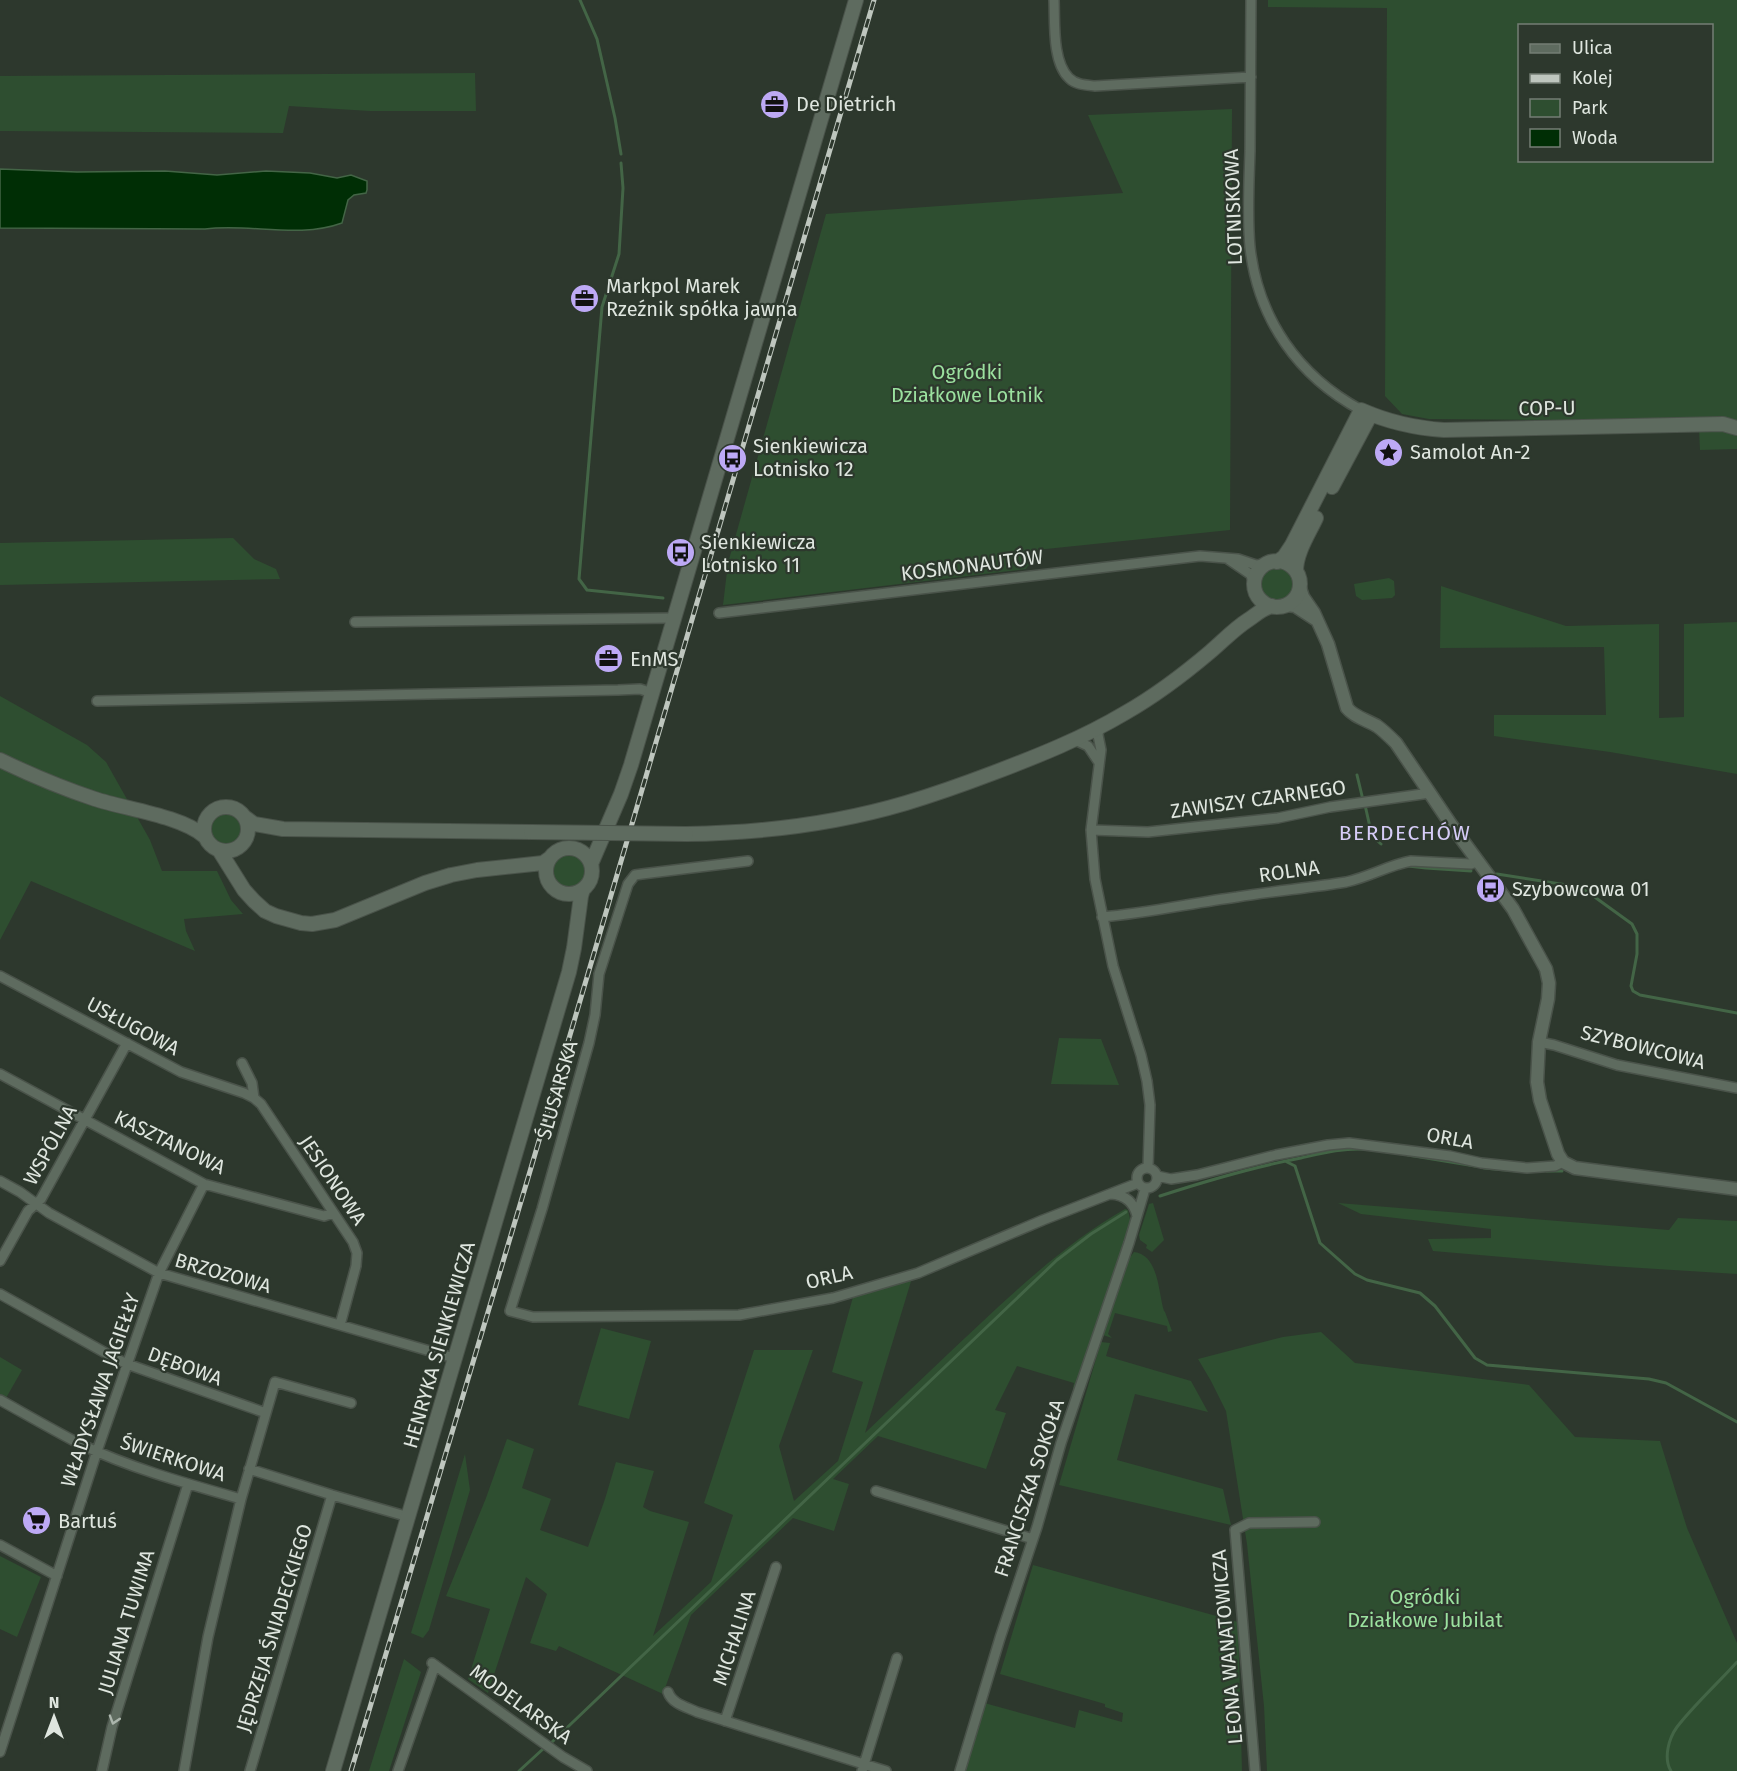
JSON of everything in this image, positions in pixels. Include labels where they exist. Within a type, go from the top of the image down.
[{"type":"main road","points":[[503,868],[542,875],[554,888],[563,893],[573,893],[587,885],[591,875],[591,864],[621,794],[652,693],[856,0]]},
{"type":"main road","points":[[1239,625],[1254,601],[1258,572],[1284,557],[1292,546],[1366,412]]},
{"type":"main road","points":[[1296,571],[1296,563],[1307,537],[1366,412]]},
{"type":"main road","name":"COP-U","points":[[1366,412],[1403,425],[1444,430],[1723,424],[1737,428]]},
{"type":"main road","points":[[1255,587],[1262,601],[1272,606],[1287,605],[1295,598],[1300,588],[1296,571],[1287,564],[1272,563]]},
{"type":"main road","points":[[170,818],[200,818],[217,808],[228,806],[238,810],[254,824],[283,829],[686,834],[776,829],[855,816],[956,787],[1030,759],[1099,728],[1170,684],[1239,625],[1262,609],[1272,606]]},
{"type":"main road","points":[[0,760],[32,776],[95,799],[170,818],[198,830],[210,845],[219,850],[230,851],[254,835],[283,829]]},
{"type":"main road","points":[[204,836],[204,825],[208,815]]},
{"type":"main road","points":[[238,880],[236,855],[249,829],[246,818]]},
{"type":"main road","points":[[219,850],[238,880],[265,911],[288,921],[312,924],[335,920],[425,883],[451,875],[543,863],[558,851],[584,847],[605,829]]},
{"type":"main road","points":[[575,849],[585,855],[591,864]]},
{"type":"main road","points":[[548,880],[546,869],[550,858]]},
{"type":"main road","name":"HENRYKA SIENKIEWICZA","points":[[333,1771],[569,972],[583,888]]},
{"type":"main road","name":"HENRYKA SIENKIEWICZA","points":[[563,893],[570,904],[576,928]]},
{"type":"street","points":[[1054,0],[1058,57],[1062,70],[1069,79],[1076,83],[1095,86],[1251,77]]},
{"type":"street","name":"LOTNISKOWA","points":[[1251,0],[1250,241],[1259,293],[1274,327],[1297,360],[1323,386],[1344,401],[1366,412]]},
{"type":"street","name":"KOSMONAUTÓW","points":[[720,613],[1200,556],[1238,559],[1256,565],[1272,563]]},
{"type":"street","points":[[1228,559],[1250,574],[1255,587]]},
{"type":"street","points":[[1300,588],[1328,644],[1347,708],[1351,713],[1385,732],[1396,743],[1452,826],[1513,909],[1546,969],[1550,983],[1539,1042],[1537,1063],[1539,1091],[1558,1154],[1563,1162]]},
{"type":"street","points":[[1287,605],[1294,606],[1316,620]]},
{"type":"street","points":[[355,622],[674,618]]},
{"type":"street","points":[[97,700],[640,689],[652,693]]},
{"type":"street","points":[[1099,728],[1101,750],[1091,830],[1095,879],[1113,966],[1147,1081],[1150,1105],[1148,1168]]},
{"type":"street","points":[[1075,740],[1088,746],[1098,761]]},
{"type":"street","name":"ZAWISZY CZARNEGO","points":[[1091,830],[1148,832],[1198,827],[1278,818],[1330,807],[1430,793]]},
{"type":"street","name":"ŚLUSARSKA","points":[[510,1311],[542,1209],[589,1043],[596,1015],[599,974],[631,878],[635,875],[748,861]]},
{"type":"street","name":"ROLNA","points":[[1102,917],[1150,912],[1346,882],[1411,861],[1472,864],[1479,861]]},
{"type":"street","name":"USŁUGOWA","points":[[0,976],[181,1072],[254,1098]]},
{"type":"street","name":"SZYBOWCOWA","points":[[1539,1042],[1617,1065],[1737,1089]]},
{"type":"street","name":"WSPÓLNA","points":[[0,1261],[28,1211],[41,1199],[127,1043]]},
{"type":"street","points":[[242,1063],[252,1083],[254,1098]]},
{"type":"street","name":"KASZTANOWA","points":[[0,1074],[204,1184],[324,1216],[333,1213]]},
{"type":"street","name":"JESIONOWA","points":[[254,1098],[261,1104],[353,1242],[357,1253],[356,1266],[340,1325]]},
{"type":"street","name":"ORLA","points":[[1157,1176],[1171,1179],[1197,1175],[1276,1155],[1349,1143],[1527,1168],[1556,1166],[1563,1162],[1575,1168],[1737,1189]]},
{"type":"street","points":[[1148,1168],[1152,1169],[1157,1176],[1154,1186],[1141,1186],[1138,1173],[1148,1168]]},
{"type":"street","name":"BRZOZOWA","points":[[0,1181],[49,1213],[159,1273],[454,1358]]},
{"type":"street","name":"WŁADYSŁAWA JAGIEŁŁY","points":[[0,1752],[4,1723],[57,1576],[97,1451],[159,1273],[204,1184]]},
{"type":"street","name":"ORLA","points":[[510,1311],[533,1317],[739,1315],[833,1298],[918,1274],[952,1257],[1108,1194],[1141,1186]]},
{"type":"street","name":"FRANCISZKA SOKOŁA","points":[[960,1771],[1061,1443],[1137,1218],[1141,1186]]},
{"type":"street","points":[[1108,1194],[1127,1198],[1137,1218]]},
{"type":"street","name":"DĘBOWA","points":[[0,1294],[127,1364],[266,1413]]},
{"type":"street","points":[[184,1771],[208,1637],[241,1499],[275,1382],[351,1403]]},
{"type":"street","name":"ŚWIERKOWA","points":[[0,1400],[97,1451],[188,1484],[241,1499]]},
{"type":"street","points":[[249,1469],[332,1496],[409,1517]]},
{"type":"street","name":"JULIANA TUWIMA","points":[[102,1771],[116,1716],[188,1484]]},
{"type":"street","points":[[876,1491],[1033,1539]]},
{"type":"street","name":"JĘDRZEJA ŚNIADECKIEGO","points":[[250,1771],[332,1496]]},
{"type":"street","name":"LEONA WANATOWICZA","points":[[1255,1771],[1235,1530],[1249,1523],[1315,1522]]},
{"type":"street","points":[[0,1545],[57,1576]]},
{"type":"street","name":"MICHALINA","points":[[725,1721],[776,1567]]},
{"type":"street","points":[[863,1768],[897,1658]]},
{"type":"street","name":"MODELARSKA","points":[[398,1771],[434,1664],[563,1757],[588,1771]]},
{"type":"street","points":[[668,1692],[674,1701],[697,1712],[863,1768],[886,1771]]},
{"type":"green space","points":[[1268,0],[1737,0],[1737,422],[1699,417],[1579,420],[1429,419],[1402,414],[1385,396],[1387,8],[1268,7]]},
{"type":"green space","points":[[475,73],[476,111],[370,111],[289,106],[283,133],[0,131],[0,76]]},
{"type":"green space","name":"Ogródki Działkowe Lotnik","points":[[1232,109],[1230,530],[1036,550],[1034,566],[1028,566],[1026,569],[723,605],[728,563],[826,214],[1123,193],[1088,115]]},
{"type":"green space","points":[[1699,429],[1737,433],[1737,449],[1700,450]]},
{"type":"green space","points":[[233,538],[254,559],[276,569],[280,579],[0,585],[0,543]]},
{"type":"green space","points":[[1277,568],[1289,572],[1293,584],[1289,596],[1277,600],[1265,596],[1261,584],[1265,572]]},
{"type":"green space","points":[[1389,578],[1394,581],[1395,595],[1392,598],[1362,600],[1356,596],[1354,584]]},
{"type":"green space","points":[[1441,586],[1566,626],[1659,624],[1659,718],[1684,717],[1684,624],[1737,622],[1737,774],[1610,752],[1494,736],[1494,715],[1606,715],[1604,647],[1440,648]]},
{"type":"green space","points":[[0,696],[87,745],[106,762],[150,840],[162,871],[217,871],[231,900],[243,914],[184,919],[186,931],[195,951],[31,881],[0,940]]},
{"type":"green space","points":[[226,813],[237,818],[242,829],[237,840],[226,845],[215,840],[210,829],[215,818]]},
{"type":"green space","points":[[569,855],[580,860],[585,871],[580,882],[569,887],[558,882],[553,871],[558,860]]},
{"type":"green space","points":[[1059,1038],[1101,1039],[1119,1085],[1051,1084]]},
{"type":"green space","points":[[1153,1203],[1164,1240],[1152,1252],[1146,1248],[1147,1245],[1140,1240],[1139,1235],[1149,1204]]},
{"type":"green space","points":[[1338,1203],[1669,1230],[1678,1218],[1737,1221],[1737,1274],[1433,1251],[1428,1239],[1491,1238],[1491,1229],[1361,1214]]},
{"type":"green space","points":[[1125,1209],[1128,1210],[1130,1219],[1132,1219],[1076,1389],[1073,1388],[1074,1383],[1017,1366],[995,1410],[1006,1413],[986,1469],[878,1436],[833,1479],[849,1484],[834,1531],[793,1518],[691,1615],[663,1694],[559,1646],[556,1651],[530,1643],[547,1594],[526,1577],[488,1693],[468,1679],[490,1609],[446,1596],[507,1439],[534,1449],[522,1488],[551,1499],[540,1530],[588,1547],[616,1462],[654,1471],[643,1507],[689,1522],[653,1636],[711,1582],[733,1515],[704,1503],[754,1350],[813,1350],[779,1446],[794,1501],[838,1461],[863,1382],[832,1372],[853,1297],[912,1278],[865,1433],[1032,1277],[1086,1234]]},
{"type":"green space","points":[[1134,1252],[1142,1255],[1153,1267],[1164,1311],[1172,1331],[1168,1332],[1167,1326],[1115,1313],[1108,1334],[1112,1338],[1103,1335],[1128,1260]]},
{"type":"green space","points":[[601,1328],[651,1341],[629,1419],[578,1405]]},
{"type":"green space","name":"Ogródki Działkowe Jubilat","points":[[1321,1332],[1355,1363],[1529,1385],[1575,1437],[1660,1441],[1687,1528],[1737,1643],[1737,1771],[1267,1771],[1264,1706],[1247,1544],[1226,1411],[1198,1359],[1283,1337]]},
{"type":"green space","points":[[1101,1342],[1110,1343],[1106,1356],[1191,1381],[1208,1412],[1135,1394],[1117,1460],[1223,1489],[1231,1525],[1059,1485]]},
{"type":"green space","points":[[0,1357],[22,1370],[6,1398],[0,1394]]},
{"type":"green space","points":[[465,1454],[470,1490],[429,1630],[423,1638],[411,1633]]},
{"type":"green space","points":[[0,1556],[41,1577],[17,1637],[0,1629]]},
{"type":"green space","points":[[1033,1565],[1238,1622],[1242,1771],[956,1771],[977,1701],[1075,1728],[1079,1710],[1122,1722],[1123,1713],[1105,1707],[1105,1704],[1000,1674]]},
{"type":"green space","points":[[404,1659],[421,1672],[389,1771],[369,1771]]},
{"type":"water","points":[[0,169],[77,172],[165,171],[217,175],[266,171],[310,173],[337,178],[351,175],[367,181],[367,190],[366,193],[354,195],[348,200],[342,223],[308,230],[0,228]]},
{"type":"waterway","points":[[580,0],[597,39],[621,154]]},
{"type":"waterway","points":[[621,163],[623,188],[619,254],[602,307],[579,579],[587,590],[663,598]]},
{"type":"waterway","points":[[1357,775],[1363,800]]},
{"type":"waterway","points":[[1365,805],[1372,836],[1381,844]]},
{"type":"waterway","points":[[1408,866],[1471,871]]},
{"type":"waterway","points":[[1497,874],[1585,890],[1632,924],[1637,934],[1637,954],[1631,986],[1633,991],[1640,995],[1737,1013]]},
{"type":"waterway","points":[[1160,1196],[1265,1166],[1333,1151],[1365,1149]]},
{"type":"waterway","points":[[1408,1155],[1475,1166]]},
{"type":"waterway","points":[[1285,1161],[1295,1166],[1320,1243],[1355,1274],[1367,1280],[1420,1293],[1435,1306],[1475,1358],[1487,1365],[1649,1379],[1666,1383],[1737,1422]]},
{"type":"waterway","points":[[1484,1168],[1517,1171]]},
{"type":"waterway","points":[[1547,1171],[1562,1171]]},
{"type":"waterway","points":[[552,1742],[1057,1260],[1091,1234],[1126,1212]]},
{"type":"waterway","points":[[1671,1771],[1667,1754],[1669,1742],[1677,1727],[1737,1662]]},
{"type":"waterway","points":[[519,1771],[543,1749]]},
{"type":"railway","points":[[351,1771],[528,1178],[874,0]]},
{"type":"place","name":"De Dietrich","points":[[775,104]]},
{"type":"place","name":"Markpol Marek Rzeźnik spółka jawna","points":[[585,298]]},
{"type":"place","name":"Samolot An-2","points":[[1389,452]]},
{"type":"place","name":"Sienkiewicza Lotnisko 12","points":[[732,458]]},
{"type":"place","name":"Sienkiewicza Lotnisko 11","points":[[680,553]]},
{"type":"place","name":"EnMS","points":[[609,659]]},
{"type":"place","name":"Szybowcowa 01","points":[[1491,889]]},
{"type":"place","name":"Bartuś","points":[[37,1521]]},
{"type":"district","name":"BERDECHÓW","points":[[1405,833]]}]
